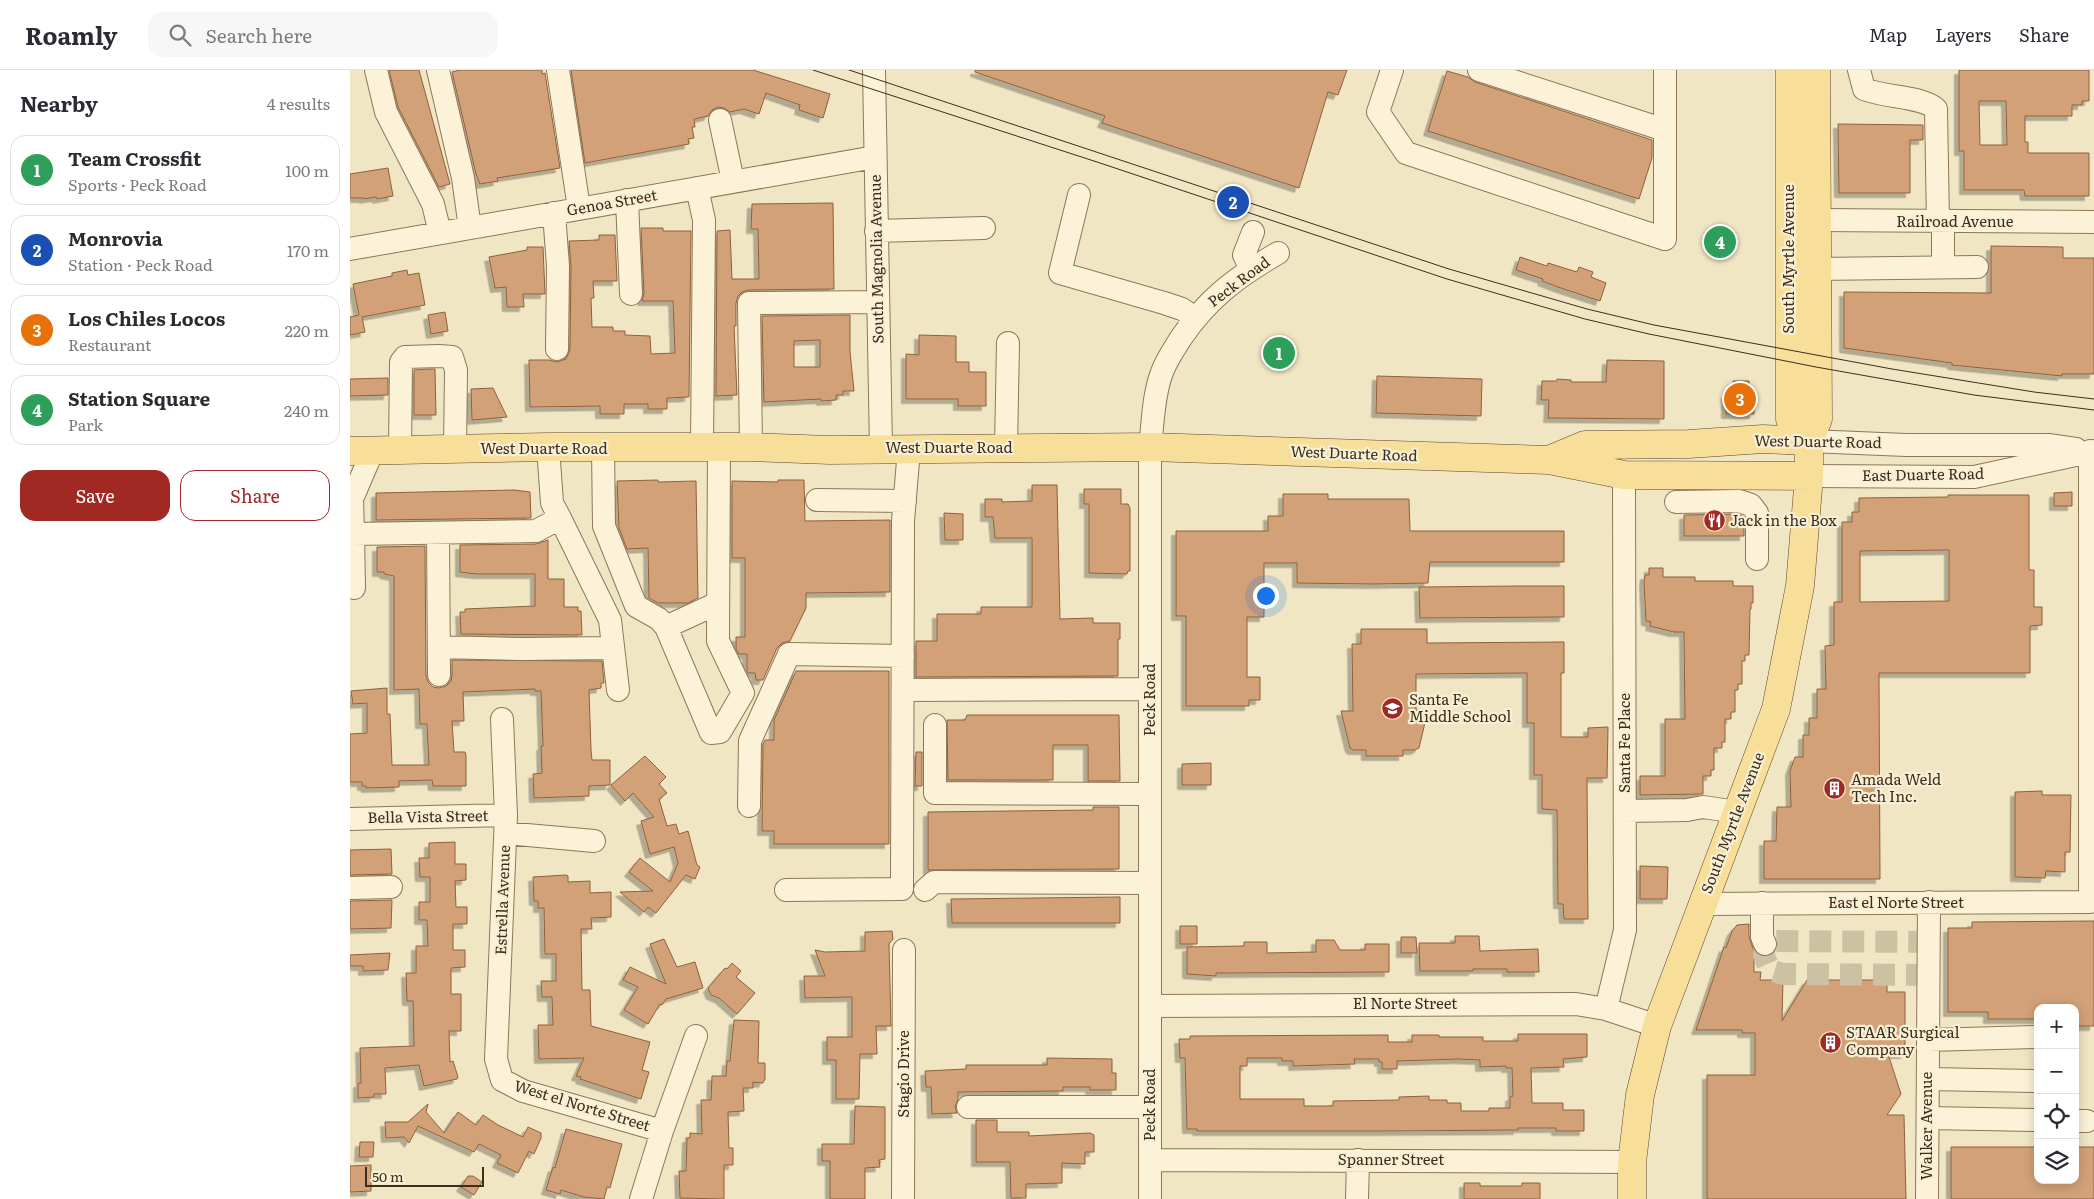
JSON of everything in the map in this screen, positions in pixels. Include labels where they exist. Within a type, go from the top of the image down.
[{"type":"main road","name":"South Myrtle Avenue","points":[[1790,70],[1790,420],[1809,441]]},
{"type":"main road","name":"South Myrtle Avenue","points":[[1632,1199],[1632,1162],[1640,1095],[1657,1026],[1776,709],[1800,586],[1809,476],[1809,441],[1818,419],[1816,70]]},
{"type":"main road","name":"West Duarte Road","points":[[1549,460],[1585,445],[1689,444],[1763,439],[1809,441]]},
{"type":"main road","name":"West Duarte Road","points":[[361,450],[455,450],[548,447],[751,447],[830,450],[1150,447],[1549,460],[1624,474],[1809,476]]},
{"type":"street","points":[[376,70],[386,112],[433,204],[440,233]]},
{"type":"street","points":[[438,70],[463,178],[470,228]]},
{"type":"street","points":[[558,70],[579,208]]},
{"type":"street","name":"South Magnolia Avenue","points":[[874,70],[881,449]]},
{"type":"street","points":[[1392,70],[1378,112],[1406,153],[1665,239],[1665,70]]},
{"type":"street","points":[[1479,70],[1666,130]]},
{"type":"street","points":[[1859,70],[1864,89],[1877,95],[1929,102],[1936,109],[1940,222],[1944,267]]},
{"type":"street","points":[[720,120],[733,181]]},
{"type":"street","name":"Genoa Street","points":[[350,249],[875,156]]},
{"type":"street","points":[[603,448],[604,526],[636,606],[659,619],[666,627],[711,733],[720,732],[743,693],[718,641],[704,220],[697,188]]},
{"type":"street","points":[[1079,194],[1060,273],[1164,302],[1182,309],[1195,318]]},
{"type":"street","points":[[626,200],[631,294]]},
{"type":"street","points":[[554,213],[558,266],[557,349]]},
{"type":"street","name":"Railroad Avenue","points":[[1817,220],[2094,222]]},
{"type":"street","points":[[876,231],[984,228]]},
{"type":"street","points":[[1251,269],[1244,255],[1253,232]]},
{"type":"street","name":"Peck Road","points":[[1150,1199],[1150,447],[1154,406],[1161,374],[1175,347],[1195,318],[1216,295],[1251,269],[1278,253]]},
{"type":"street","points":[[1816,269],[1978,267]]},
{"type":"street","points":[[751,447],[749,303],[878,302]]},
{"type":"street","points":[[1006,448],[1008,343]]},
{"type":"street","points":[[400,450],[401,362],[405,357],[439,356],[452,357],[456,370],[455,450]]},
{"type":"street","name":"West Duarte Road","points":[[1809,441],[1906,445],[2048,445],[2092,451]]},
{"type":"street","points":[[548,447],[552,503],[610,620],[618,690]]},
{"type":"street","points":[[786,890],[902,889],[902,690],[905,501],[909,449]]},
{"type":"street","points":[[354,588],[351,497],[361,450]]},
{"type":"street","points":[[2092,451],[2092,555]]},
{"type":"street","name":"East Duarte Road","points":[[1809,476],[1974,477],[2092,451]]},
{"type":"street","name":"Santa Fe Place","points":[[1606,1009],[1625,930],[1624,474]]},
{"type":"street","points":[[817,500],[905,501]]},
{"type":"street","points":[[1676,502],[1739,501],[1751,505],[1758,513],[1757,559]]},
{"type":"street","points":[[353,534],[536,531],[560,518]]},
{"type":"street","points":[[438,532],[439,675]]},
{"type":"street","name":"East el Norte Street","points":[[1702,904],[2090,902],[2092,555]]},
{"type":"street","points":[[666,627],[718,603]]},
{"type":"street","points":[[439,647],[523,649],[613,648]]},
{"type":"street","points":[[749,806],[750,742],[789,654],[903,656]]},
{"type":"street","points":[[902,690],[1150,688]]},
{"type":"street","name":"Estrella Avenue","points":[[502,719],[506,824],[496,1059],[502,1080]]},
{"type":"street","points":[[935,726],[935,793],[1150,794]]},
{"type":"street","points":[[1625,811],[1687,810],[1702,807],[1737,812]]},
{"type":"street","name":"Bella Vista Street","points":[[350,819],[506,824],[594,841]]},
{"type":"street","points":[[925,890],[934,882],[1150,883]]},
{"type":"street","points":[[350,888],[391,887]]},
{"type":"street","name":"Walker Avenue","points":[[1927,1199],[1929,902]]},
{"type":"street","points":[[1762,903],[1762,937],[1765,944]]},
{"type":"street","name":"Stagio Drive","points":[[904,950],[904,1199]]},
{"type":"street","name":"El Norte Street","points":[[1150,1006],[1576,1004],[1606,1009],[1657,1026]]},
{"type":"street","points":[[641,1199],[662,1131],[696,1036]]},
{"type":"street","points":[[1928,1040],[2034,1037]]},
{"type":"street","name":"West el Norte Street","points":[[502,1080],[523,1091],[662,1131]]},
{"type":"street","points":[[1928,1080],[2034,1081]]},
{"type":"street","points":[[968,1107],[1150,1107]]},
{"type":"street","points":[[1928,1118],[2034,1120]]},
{"type":"street","name":"Spanner Street","points":[[1150,1160],[1632,1162]]},
{"type":"street","points":[[1357,1199],[1358,1160]]},
{"type":"building","points":[[389,70],[419,70],[450,184],[439,187],[398,107]]},
{"type":"building","points":[[460,70],[542,70],[542,74],[545,73],[560,168],[497,178],[498,181],[480,184],[452,72]]},
{"type":"building","points":[[571,70],[753,70],[830,94],[823,118],[799,110],[800,105],[766,93],[759,114],[744,109],[730,112],[718,107],[712,110],[708,116],[694,119],[695,127],[692,127],[694,138],[688,139],[689,144],[585,163]]},
{"type":"building","points":[[975,70],[1347,70],[1338,95],[1328,92],[1299,188],[1102,123],[1105,116],[975,72]]},
{"type":"building","points":[[1959,70],[2089,70],[2089,101],[2082,101],[2082,105],[2072,105],[2072,116],[2025,116],[2025,142],[2028,142],[2028,153],[2089,153],[2089,196],[2025,196],[2024,190],[1964,190],[1964,151],[1959,151]],"holes":[[[1979,101],[2006,101],[2007,145],[1980,145]]]},
{"type":"building","points":[[1447,71],[1652,140],[1652,158],[1639,199],[1428,131]]},
{"type":"building","points":[[1838,124],[1923,125],[1923,140],[1910,140],[1910,193],[1839,193]]},
{"type":"building","points":[[388,168],[393,196],[377,199],[376,197],[364,199],[350,198],[350,174]]},
{"type":"building","points":[[833,203],[834,289],[749,290],[742,292],[738,296],[736,303],[736,326],[734,326],[737,395],[716,396],[717,231],[730,230],[732,279],[759,279],[758,229],[751,229],[752,204]]},
{"type":"building","points":[[641,228],[663,228],[663,231],[691,231],[689,397],[667,398],[667,409],[648,409],[648,404],[624,404],[624,414],[600,414],[600,406],[530,407],[529,360],[557,362],[566,359],[570,350],[571,266],[569,241],[599,240],[599,235],[615,235],[617,281],[593,281],[594,298],[591,298],[592,327],[613,327],[613,331],[625,331],[625,335],[650,336],[651,354],[675,353],[673,301],[642,301],[644,293]]},
{"type":"building","points":[[1991,246],[2063,247],[2063,258],[2094,258],[2094,374],[2062,374],[2062,376],[1952,365],[1952,363],[1844,348],[1844,292],[1991,293]]},
{"type":"building","points":[[527,247],[543,247],[545,294],[523,294],[524,307],[507,307],[506,287],[495,288],[489,257],[527,250]]},
{"type":"building","points":[[1520,257],[1547,266],[1548,263],[1577,272],[1579,267],[1593,272],[1591,277],[1606,283],[1600,301],[1516,270]]},
{"type":"building","points":[[407,270],[408,275],[419,273],[425,305],[362,317],[365,332],[350,335],[350,317],[359,315],[353,284],[392,276],[392,273]]},
{"type":"building","points":[[445,312],[448,331],[431,334],[428,315]]},
{"type":"building","points":[[850,315],[850,352],[854,391],[843,391],[843,395],[836,395],[836,400],[764,402],[762,316]],"holes":[[[820,340],[820,367],[794,367],[794,341]]]},
{"type":"building","points":[[919,335],[956,336],[956,362],[969,362],[969,372],[986,372],[986,406],[958,406],[958,399],[906,399],[906,354],[919,355]]},
{"type":"building","points":[[1607,360],[1664,361],[1664,419],[1548,418],[1549,400],[1541,400],[1542,381],[1557,381],[1557,379],[1571,380],[1571,382],[1606,382]]},
{"type":"building","points":[[435,369],[436,415],[414,415],[414,370]]},
{"type":"building","points":[[1377,376],[1482,379],[1481,416],[1376,413]]},
{"type":"building","points":[[388,378],[388,395],[350,396],[350,379]]},
{"type":"building","points":[[1733,381],[1749,381],[1749,394],[1754,394],[1754,414],[1726,414],[1726,394],[1733,394]]},
{"type":"building","points":[[493,388],[507,417],[472,420],[471,389]]},
{"type":"building","points":[[658,480],[658,482],[696,481],[698,598],[688,603],[658,603],[649,598],[648,548],[627,549],[619,528],[617,481]]},
{"type":"building","points":[[778,480],[804,480],[805,521],[890,520],[890,592],[806,593],[806,608],[790,641],[782,643],[777,648],[763,680],[756,680],[755,673],[748,673],[747,671],[747,654],[739,654],[736,649],[736,637],[745,637],[745,558],[732,558],[732,481],[778,482]]},
{"type":"building","points":[[1032,485],[1057,485],[1060,619],[1093,618],[1093,623],[1120,623],[1118,676],[916,677],[916,641],[937,641],[937,614],[981,614],[981,607],[1032,607],[1032,538],[995,538],[993,517],[985,517],[985,499],[1002,499],[1002,502],[1032,501]]},
{"type":"building","points":[[1084,489],[1121,489],[1121,504],[1128,504],[1130,508],[1130,571],[1127,574],[1089,573],[1089,504],[1084,504]]},
{"type":"building","points":[[514,490],[530,492],[531,518],[376,520],[376,493]]},
{"type":"building","points":[[2072,492],[2072,506],[2054,506],[2054,493]]},
{"type":"building","points":[[1283,494],[1328,494],[1328,499],[1409,499],[1410,531],[1564,531],[1564,562],[1430,562],[1428,583],[1373,584],[1297,583],[1297,563],[1264,563],[1264,617],[1247,617],[1247,677],[1260,677],[1260,700],[1249,700],[1249,706],[1186,706],[1186,616],[1176,616],[1176,531],[1268,531],[1268,516],[1283,516]]},
{"type":"building","points":[[1948,495],[2029,495],[2029,570],[2034,570],[2034,607],[2042,607],[2042,625],[2030,626],[2030,673],[1879,673],[1880,879],[1764,879],[1764,841],[1776,841],[1777,807],[1791,807],[1790,771],[1795,757],[1803,757],[1803,735],[1809,735],[1809,718],[1817,718],[1817,689],[1826,689],[1825,646],[1834,645],[1834,602],[1842,602],[1842,522],[1852,522],[1852,512],[1859,512],[1859,498],[1948,497]],"holes":[[[1949,550],[1949,601],[1860,602],[1860,551]]]},
{"type":"building","points":[[944,513],[963,514],[963,540],[945,540]]},
{"type":"building","points":[[1737,514],[1744,517],[1744,536],[1684,536],[1684,515]]},
{"type":"building","points":[[548,540],[548,579],[564,579],[564,607],[578,607],[578,611],[581,611],[582,635],[461,634],[460,612],[465,612],[465,609],[535,606],[535,574],[476,574],[460,572],[460,545],[536,544]]},
{"type":"building","points":[[425,546],[426,675],[428,682],[433,687],[446,686],[451,681],[452,660],[602,661],[604,683],[601,683],[601,688],[589,690],[591,750],[592,760],[610,760],[610,785],[589,786],[589,796],[534,798],[533,774],[542,773],[541,746],[543,746],[541,691],[535,691],[535,689],[463,692],[464,721],[452,721],[454,752],[465,752],[466,755],[466,786],[433,786],[432,780],[399,781],[399,787],[366,788],[366,786],[362,786],[362,782],[350,782],[350,734],[367,733],[367,703],[353,704],[351,691],[387,688],[387,714],[390,714],[392,765],[429,765],[427,724],[420,724],[419,689],[394,690],[394,576],[384,574],[384,572],[377,572],[377,547]]},
{"type":"building","points":[[1649,568],[1663,568],[1663,577],[1695,577],[1695,581],[1733,581],[1733,586],[1753,586],[1753,603],[1751,603],[1750,609],[1749,655],[1745,655],[1745,661],[1742,661],[1742,684],[1738,684],[1738,690],[1735,690],[1735,712],[1731,712],[1731,719],[1725,719],[1725,742],[1722,742],[1722,748],[1714,748],[1714,770],[1711,770],[1711,776],[1703,776],[1703,794],[1640,795],[1640,776],[1665,776],[1665,719],[1685,719],[1684,632],[1674,632],[1650,626],[1651,622],[1646,621],[1644,582],[1645,575],[1649,575]]},
{"type":"building","points":[[1564,586],[1564,617],[1420,618],[1419,587]]},
{"type":"building","points":[[1361,629],[1427,629],[1427,643],[1564,642],[1564,673],[1561,673],[1561,737],[1588,737],[1588,728],[1608,727],[1607,778],[1587,778],[1588,919],[1564,919],[1563,904],[1558,904],[1557,810],[1542,809],[1542,775],[1534,775],[1534,723],[1527,723],[1527,673],[1416,674],[1416,710],[1428,710],[1419,748],[1403,750],[1403,756],[1366,756],[1366,750],[1353,750],[1350,748],[1341,711],[1353,711],[1352,644],[1361,644]]},
{"type":"building","points":[[796,671],[889,671],[889,844],[774,844],[774,831],[762,831],[763,744],[765,740],[774,740],[774,720]]},
{"type":"building","points":[[967,715],[1119,715],[1120,781],[1088,781],[1088,745],[1053,745],[1053,780],[948,780],[947,720],[965,720]]},
{"type":"building","points":[[916,752],[922,752],[922,786],[915,786]]},
{"type":"building","points":[[645,756],[666,777],[659,784],[667,793],[659,799],[667,826],[676,824],[679,834],[688,831],[697,865],[700,867],[695,879],[686,875],[656,913],[648,907],[644,912],[620,892],[653,891],[629,872],[640,858],[670,882],[678,863],[674,847],[650,854],[641,821],[654,817],[633,793],[625,801],[611,785]]},
{"type":"building","points":[[1211,763],[1211,785],[1182,785],[1182,764]]},
{"type":"building","points":[[2042,791],[2042,795],[2071,795],[2070,852],[2065,852],[2065,872],[2046,871],[2045,878],[2015,877],[2015,792]]},
{"type":"building","points":[[1093,807],[1119,807],[1119,869],[928,870],[928,812],[1093,810]]},
{"type":"building","points":[[455,842],[455,864],[466,864],[466,880],[455,881],[456,907],[467,907],[467,924],[453,924],[453,950],[465,950],[465,967],[451,968],[451,994],[461,994],[461,1031],[449,1031],[450,1062],[453,1061],[458,1077],[457,1079],[424,1086],[419,1065],[385,1068],[386,1094],[374,1094],[374,1097],[358,1098],[358,1083],[361,1083],[360,1048],[414,1046],[413,1001],[407,1001],[406,973],[416,973],[416,946],[428,946],[427,920],[419,920],[419,902],[430,902],[430,877],[420,877],[419,858],[429,858],[429,843]]},
{"type":"building","points":[[391,849],[392,874],[350,875],[350,850]]},
{"type":"building","points":[[1640,866],[1668,867],[1667,899],[1640,899]]},
{"type":"building","points":[[568,876],[568,882],[590,881],[590,893],[611,892],[611,917],[591,918],[592,929],[581,929],[582,990],[590,990],[591,1026],[650,1042],[642,1070],[649,1072],[641,1099],[580,1079],[581,1077],[576,1076],[584,1058],[539,1059],[538,1025],[553,1025],[552,997],[542,997],[541,981],[556,981],[556,954],[545,954],[544,908],[538,908],[538,901],[534,901],[533,877]]},
{"type":"building","points":[[1120,897],[1120,923],[952,923],[951,899]]},
{"type":"building","points":[[392,900],[391,928],[350,929],[350,901]]},
{"type":"building","points":[[2094,921],[2094,1026],[2079,1026],[2079,1004],[2034,1004],[2034,1019],[1988,1019],[1988,1012],[1948,1012],[1948,928],[1972,928],[1972,922]]},
{"type":"building","points":[[1749,924],[1749,937],[1754,951],[1754,972],[1761,972],[1760,980],[1783,980],[1782,1021],[1807,980],[1887,980],[1887,992],[1905,992],[1905,1054],[1888,1054],[1901,1094],[1887,1115],[1904,1115],[1906,1199],[1707,1199],[1707,1075],[1755,1075],[1755,1033],[1742,1033],[1742,1030],[1696,1030],[1724,947],[1726,948],[1732,931],[1737,925]]},
{"type":"building","points":[[1180,926],[1197,926],[1197,944],[1180,944]]},
{"type":"building","points":[[892,931],[893,939],[889,944],[891,1026],[876,1026],[877,1054],[860,1054],[859,1099],[836,1099],[836,1060],[827,1060],[827,1037],[852,1037],[852,997],[805,998],[804,976],[825,976],[815,950],[825,952],[865,951],[865,932]]},
{"type":"building","points":[[1455,936],[1479,936],[1480,951],[1538,949],[1539,972],[1507,972],[1507,969],[1420,971],[1419,943],[1455,943]]},
{"type":"building","points":[[1401,937],[1416,937],[1417,953],[1401,953]]},
{"type":"building","points":[[664,939],[677,967],[695,962],[703,988],[666,999],[662,1005],[660,1004],[648,1024],[624,1010],[638,987],[623,980],[630,967],[666,984],[650,944]]},
{"type":"building","points":[[1316,940],[1334,940],[1340,950],[1365,950],[1365,944],[1389,944],[1389,972],[1216,973],[1216,976],[1187,974],[1187,947],[1244,946],[1244,942],[1267,942],[1267,953],[1316,952]]},
{"type":"building","points":[[390,953],[388,970],[363,971],[363,966],[350,966],[350,955]]},
{"type":"building","points":[[732,963],[741,971],[736,977],[755,993],[737,1014],[719,998],[711,995],[708,988],[725,968],[727,969]]},
{"type":"building","points":[[734,1020],[759,1021],[758,1063],[765,1063],[765,1079],[763,1083],[753,1082],[753,1088],[743,1088],[744,1111],[728,1112],[729,1148],[733,1148],[733,1165],[724,1165],[724,1199],[680,1198],[679,1171],[686,1171],[687,1138],[690,1138],[690,1133],[702,1134],[701,1100],[711,1100],[712,1076],[726,1076],[727,1061],[730,1061]]},
{"type":"building","points":[[1518,1034],[1587,1034],[1587,1057],[1563,1059],[1564,1067],[1531,1068],[1532,1103],[1563,1103],[1563,1110],[1584,1110],[1584,1131],[1556,1131],[1556,1128],[1385,1131],[1197,1131],[1197,1129],[1187,1129],[1185,1058],[1180,1058],[1179,1039],[1190,1039],[1190,1036],[1388,1035],[1388,1042],[1412,1042],[1412,1035],[1439,1035],[1439,1037],[1483,1037],[1483,1041],[1518,1041]],"holes":[[[1247,1058],[1282,1058],[1282,1061],[1293,1061],[1293,1066],[1355,1064],[1354,1059],[1379,1059],[1379,1062],[1382,1062],[1382,1069],[1397,1069],[1397,1061],[1480,1060],[1480,1067],[1506,1066],[1506,1068],[1512,1068],[1513,1096],[1510,1097],[1510,1108],[1489,1108],[1489,1111],[1461,1111],[1461,1103],[1447,1103],[1447,1100],[1429,1100],[1429,1096],[1399,1097],[1399,1100],[1333,1101],[1333,1106],[1304,1106],[1304,1099],[1240,1099],[1240,1066],[1247,1066]]]},
{"type":"building","points":[[1047,1058],[1112,1059],[1112,1073],[1116,1073],[1116,1090],[1090,1090],[1090,1087],[1063,1087],[1063,1091],[958,1092],[955,1107],[957,1113],[932,1114],[931,1087],[926,1087],[925,1071],[966,1069],[966,1065],[1047,1065]]},
{"type":"building","points":[[428,1104],[426,1112],[444,1133],[458,1112],[476,1125],[483,1115],[498,1125],[523,1137],[528,1127],[541,1133],[541,1138],[534,1154],[529,1151],[518,1173],[497,1163],[501,1155],[479,1144],[474,1152],[418,1126],[409,1143],[404,1137],[386,1138],[385,1122],[408,1122]]},
{"type":"building","points":[[855,1106],[885,1107],[885,1159],[879,1160],[880,1167],[865,1168],[865,1199],[830,1199],[830,1161],[822,1161],[822,1144],[854,1144]]},
{"type":"building","points":[[976,1120],[997,1120],[997,1132],[1029,1132],[1029,1136],[1090,1133],[1094,1135],[1094,1152],[1085,1152],[1085,1164],[1062,1163],[1062,1183],[1026,1184],[1026,1198],[1011,1198],[1010,1162],[976,1162]]},
{"type":"building","points":[[566,1129],[622,1144],[610,1188],[607,1187],[604,1199],[584,1197],[561,1190],[560,1194],[546,1190],[553,1167],[555,1168]]},
{"type":"building","points":[[360,1142],[374,1142],[373,1157],[359,1157]]},
{"type":"building","points":[[1951,1147],[2034,1147],[2034,1184],[2079,1184],[2079,1147],[2094,1147],[2094,1199],[1951,1199]]},
{"type":"building","points":[[371,1165],[371,1191],[350,1192],[350,1166]]},
{"type":"building","points":[[468,1176],[473,1176],[482,1182],[474,1195],[461,1187]]},
{"type":"building","points":[[1464,1183],[1480,1183],[1480,1186],[1522,1186],[1522,1183],[1540,1183],[1540,1199],[1464,1199]]},
{"type":"tunnel","points":[[1928,975],[1783,974],[1770,970],[1764,956],[1765,944],[1770,941],[1929,942]]},
{"type":"tram line","points":[[813,70],[1097,162],[1447,279],[1585,319],[1649,334],[1816,367],[1974,395],[2094,410]]},
{"type":"tram line","points":[[849,70],[1449,269],[1587,309],[1654,325],[1892,369],[2034,392],[2094,399]]},
{"type":"place","name":"Monrovia","points":[[1233,202]]},
{"type":"place","name":"Station Square","points":[[1720,242]]},
{"type":"place","name":"Team Crossfit","points":[[1279,353]]},
{"type":"place","name":"Los Chiles Locos","points":[[1740,399]]},
{"type":"place","name":"Jack in the Box","points":[[1714,521]]},
{"type":"place","name":"Santa Fe Middle School","points":[[1393,709]]},
{"type":"place","name":"Amada Weld Tech Inc.","points":[[1835,789]]},
{"type":"place","name":"STAAR Surgical Company","points":[[1830,1042]]}]
